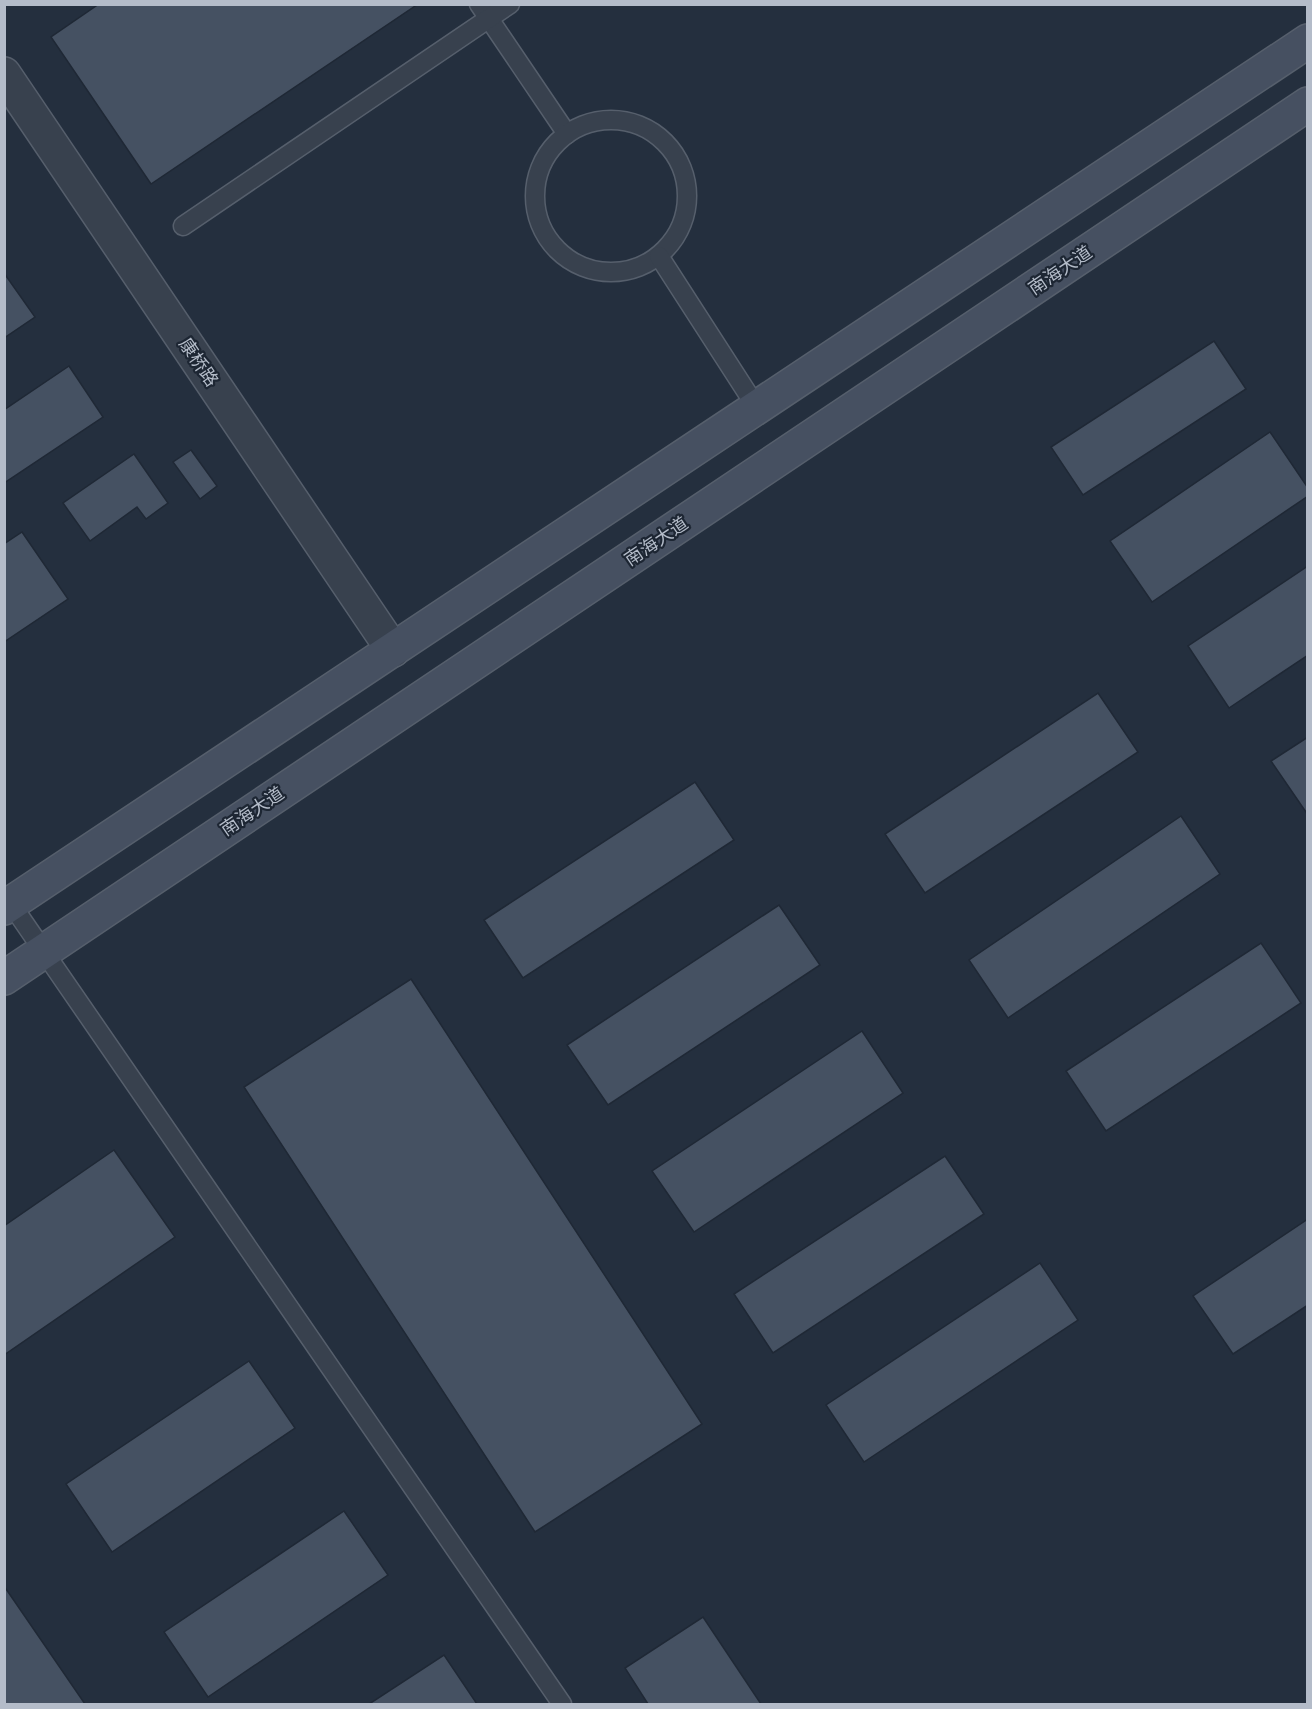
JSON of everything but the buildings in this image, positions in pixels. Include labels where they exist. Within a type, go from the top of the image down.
[{"type":"main road","points":[[7,902],[393,650],[1308,41]]},
{"type":"main road","name":"南海大道","points":[[4,978],[1308,104]]},
{"type":"street","name":"康桥路","points":[[4,74],[393,650]]},
{"type":"lane","points":[[183,226],[484,12],[510,4]]},
{"type":"lane","points":[[484,12],[567,134]]},
{"type":"lane","points":[[617,120],[642,126],[664,141],[680,161],[687,186],[686,212],[676,236],[659,256],[635,269],[609,272],[582,267],[559,252],[543,230],[535,204],[537,177],[548,152],[567,134],[591,122],[617,120]]},
{"type":"lane","points":[[659,256],[757,408]]},
{"type":"lane","points":[[7,902],[44,951],[562,1704]]}]
